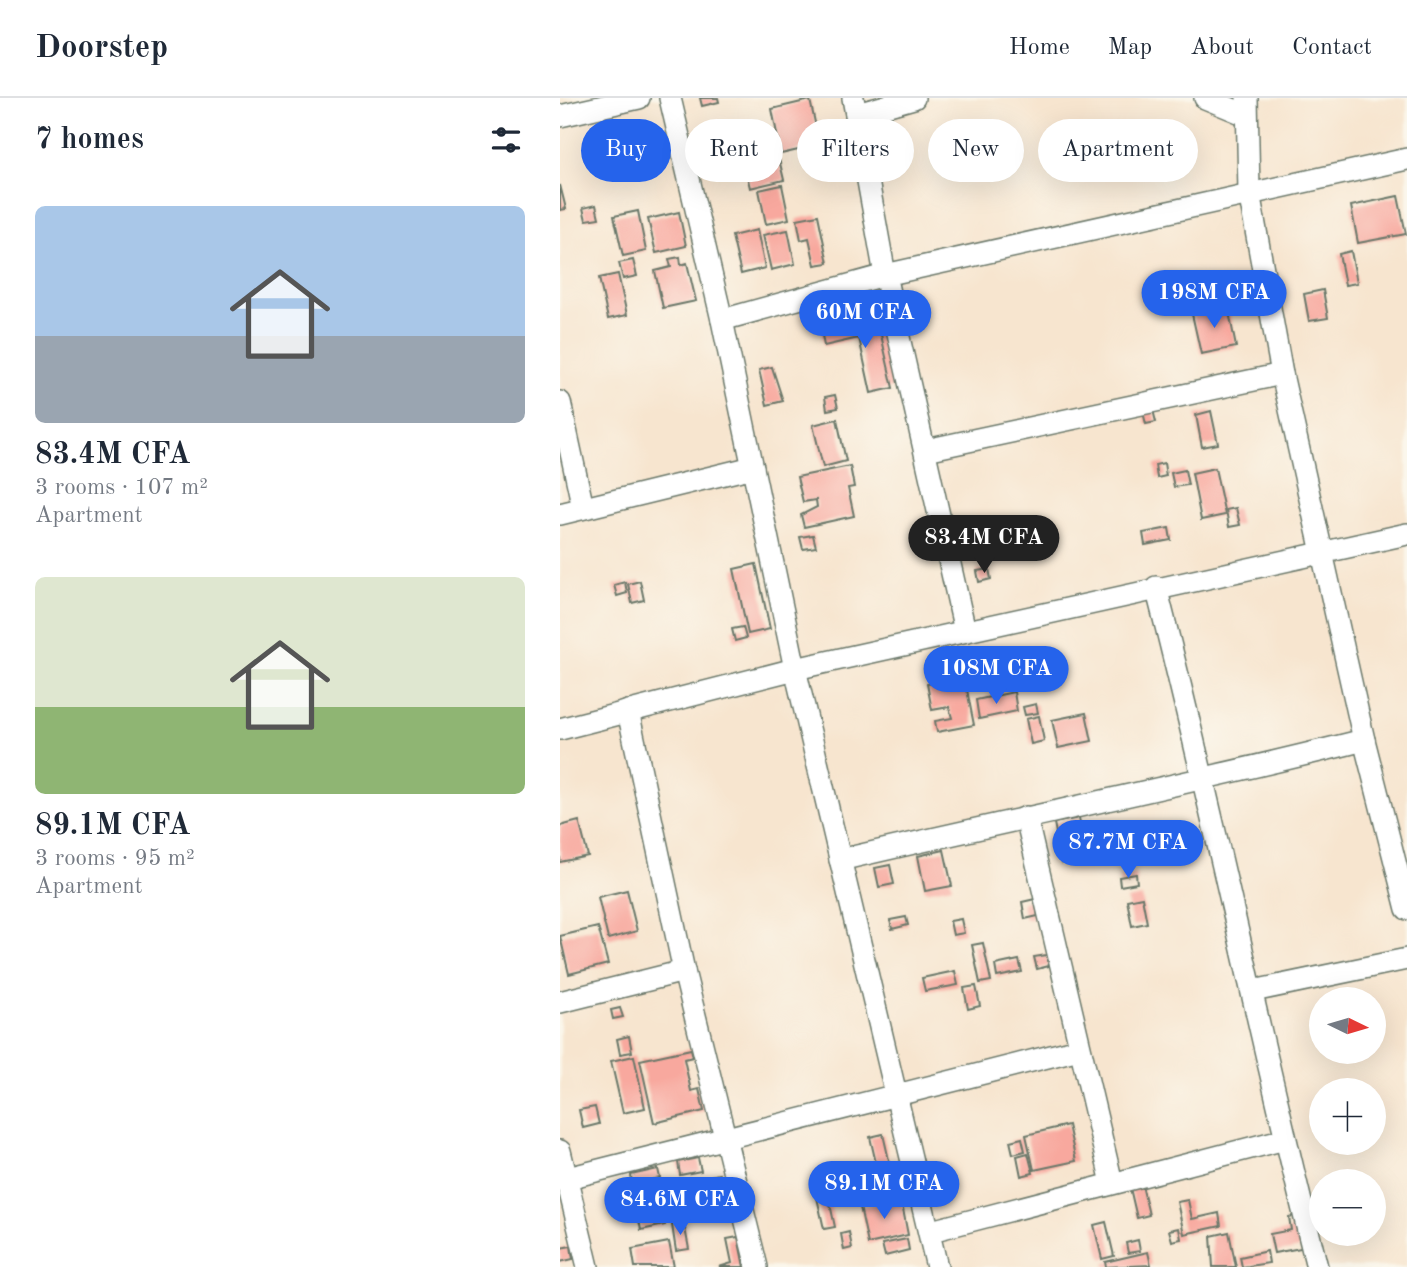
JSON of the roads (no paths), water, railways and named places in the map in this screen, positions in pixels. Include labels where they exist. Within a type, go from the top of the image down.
[{"type":"street","points":[[560,116],[639,98]]},
{"type":"street","points":[[670,98],[722,320],[795,669],[931,1231],[937,1267]]},
{"type":"street","points":[[914,98],[855,106],[885,275],[965,631]]},
{"type":"street","points":[[1205,98],[1246,106],[1249,192],[1282,374],[1364,740],[1407,909]]},
{"type":"street","points":[[722,320],[885,275],[1407,159]]},
{"type":"street","points":[[926,450],[1282,374]]},
{"type":"street","points":[[560,402],[583,508]]},
{"type":"street","points":[[560,514],[753,467]]},
{"type":"street","points":[[560,729],[795,669],[1156,587],[1407,534]]},
{"type":"street","points":[[1156,587],[1205,780],[1285,1139],[1317,1267]]},
{"type":"street","points":[[628,711],[684,971],[758,1267]]},
{"type":"street","points":[[841,860],[1026,817],[1205,780],[1364,740]]},
{"type":"street","points":[[1026,817],[1112,1183]]},
{"type":"street","points":[[1253,991],[1407,959]]},
{"type":"street","points":[[560,1002],[684,971]]},
{"type":"street","points":[[563,1180],[1079,1049]]},
{"type":"street","points":[[931,1231],[1285,1139]]},
{"type":"street","points":[[560,1151],[563,1180],[588,1267]]}]
